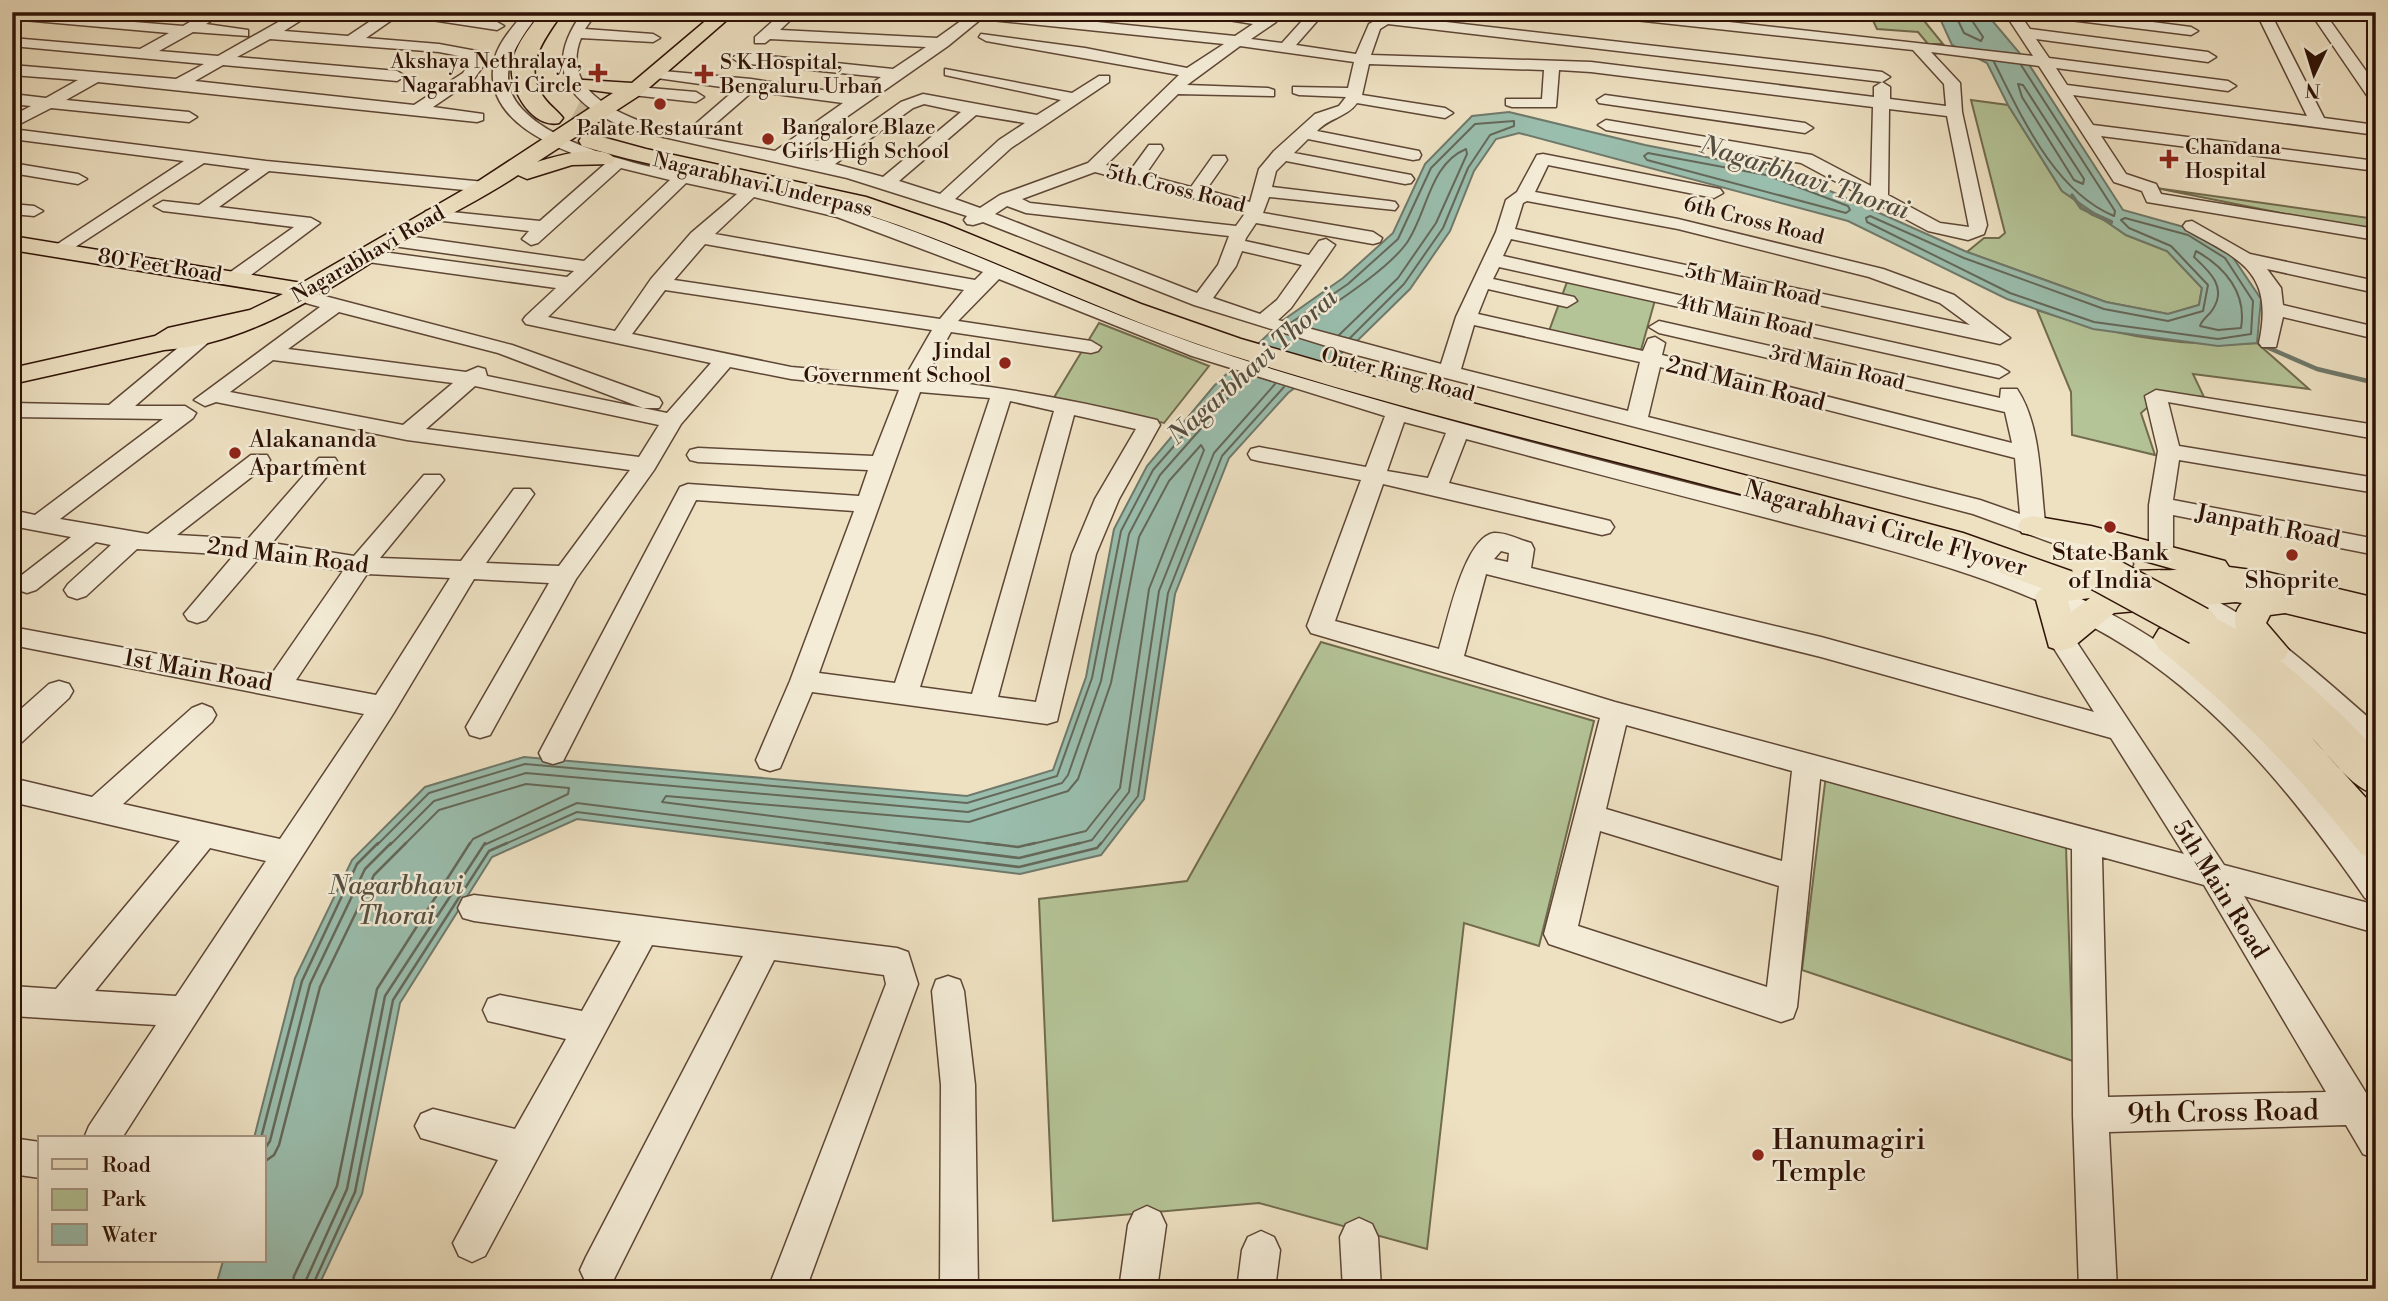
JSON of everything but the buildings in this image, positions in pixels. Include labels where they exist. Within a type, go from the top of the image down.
[{"type":"highway","points":[[551,118],[531,96],[523,81],[522,68],[524,53],[553,12]]},
{"type":"highway","points":[[559,83],[547,53],[557,31],[573,23]]},
{"type":"highway","name":"Nagarabhavi Underpass","points":[[559,83],[599,132],[641,156],[826,194],[936,230],[995,273]]},
{"type":"highway","name":"Nagarabhavi Underpass","points":[[599,132],[849,184],[976,219]]},
{"type":"highway","name":"Outer Ring Road","points":[[976,219],[1148,296],[1331,366],[1717,468]]},
{"type":"highway","name":"Outer Ring Road","points":[[995,273],[1131,310],[1250,337]]},
{"type":"highway","name":"Nagarabhavi Circle Flyover","points":[[1717,468],[1950,541],[2075,590],[2174,599],[2279,683],[2376,778]]},
{"type":"highway","name":"Nagarabhavi Circle Flyover","points":[[2174,599],[2216,671],[2289,737],[2376,841]]},
{"type":"main road","points":[[485,187],[561,160],[599,132],[637,90],[727,12]]},
{"type":"main road","points":[[559,83],[637,90]]},
{"type":"main road","points":[[522,173],[559,143],[599,132]]},
{"type":"main road","points":[[485,187],[559,143],[599,132]]},
{"type":"main road","name":"Nagarabhavi Road","points":[[12,376],[206,330],[235,326],[249,317],[304,297],[432,215],[485,187]]},
{"type":"main road","name":"80 Feet Road","points":[[12,243],[71,250],[304,297]]},
{"type":"main road","name":"80 Feet Road","points":[[12,261],[232,284]]},
{"type":"main road","points":[[206,330],[229,309],[232,284]]},
{"type":"main road","points":[[2033,526],[2174,599],[2226,578],[2267,583],[2376,610]]},
{"type":"main road","points":[[2061,639],[2075,590],[2064,590],[2088,587],[2174,599],[2236,591],[2376,623]]},
{"type":"main road","points":[[2272,650],[2250,626],[2252,610],[2267,602],[2295,604]]},
{"type":"street","points":[[20,42],[86,12]]},
{"type":"street","points":[[12,123],[218,12]]},
{"type":"street","points":[[179,84],[307,12]]},
{"type":"street","points":[[351,41],[394,12]]},
{"type":"street","points":[[404,12],[497,26]]},
{"type":"street","points":[[533,12],[506,49],[500,74],[504,92],[518,115],[559,143],[599,132],[688,139],[820,166],[886,183],[943,201],[976,219],[1201,301],[1250,337],[1331,366],[1397,412],[1912,548],[1973,567],[2075,590],[2123,632],[2159,656],[2234,716],[2313,806],[2376,889]]},
{"type":"street","points":[[573,23],[590,12]]},
{"type":"street","points":[[792,12],[740,58],[895,74]]},
{"type":"street","points":[[948,12],[1046,16],[1362,59],[1512,86],[1550,104],[1552,65]]},
{"type":"street","points":[[1204,12],[1272,17]]},
{"type":"street","points":[[1286,48],[1318,12]]},
{"type":"street","points":[[1598,12],[1880,60]]},
{"type":"street","points":[[2011,12],[2025,33],[2037,61],[2065,89],[2120,178],[2150,188],[2153,198],[2376,235]]},
{"type":"street","points":[[2038,12],[2191,31]]},
{"type":"street","points":[[2192,12],[2191,31],[2228,86],[2239,110]]},
{"type":"street","points":[[2263,12],[2318,122]]},
{"type":"street","points":[[2317,12],[2370,81],[2376,97]]},
{"type":"street","points":[[13,13],[243,33]]},
{"type":"street","points":[[778,158],[855,100],[943,43],[978,13]]},
{"type":"street","points":[[976,219],[1006,200],[1094,167],[1190,73],[1272,17]]},
{"type":"street","points":[[1201,301],[1227,266],[1250,219],[1268,169],[1321,117],[1345,109],[1354,95],[1362,59],[1374,27],[1385,19],[1804,68],[1880,60],[1926,47],[2228,86]]},
{"type":"street","points":[[573,23],[653,38]]},
{"type":"street","points":[[2025,33],[2208,57]]},
{"type":"street","points":[[267,34],[439,48],[477,55],[478,62],[469,76],[415,112]]},
{"type":"street","points":[[767,34],[943,43]]},
{"type":"street","points":[[986,37],[1136,61],[1190,73]]},
{"type":"street","points":[[20,42],[408,69]]},
{"type":"street","points":[[1606,125],[1806,159],[1944,230],[1968,234],[1978,230],[1954,113],[1952,83],[1926,47]]},
{"type":"street","points":[[350,104],[439,48]]},
{"type":"street","points":[[1645,74],[1650,49]]},
{"type":"street","points":[[1070,67],[1085,52]]},
{"type":"street","points":[[1879,197],[1884,103],[1880,60]]},
{"type":"street","points":[[943,201],[1005,144],[1136,61]]},
{"type":"street","points":[[1512,86],[1552,65],[1954,113]]},
{"type":"street","points":[[1804,68],[1806,159]]},
{"type":"street","points":[[12,70],[179,84],[477,117]]},
{"type":"street","points":[[950,72],[1075,98]]},
{"type":"street","points":[[657,73],[751,83],[855,100]]},
{"type":"street","points":[[688,139],[751,83]]},
{"type":"street","points":[[1172,89],[1268,93]]},
{"type":"street","points":[[2065,89],[2376,130]]},
{"type":"street","points":[[637,90],[696,97]]},
{"type":"street","points":[[1300,90],[1354,95],[1445,113]]},
{"type":"street","points":[[12,99],[189,117]]},
{"type":"street","points":[[820,166],[907,104],[923,99],[1040,120]]},
{"type":"street","points":[[1605,100],[1805,128]]},
{"type":"street","points":[[886,183],[973,110]]},
{"type":"street","points":[[2088,129],[2376,166]]},
{"type":"street","points":[[599,132],[683,177],[751,190],[896,230],[995,273]]},
{"type":"street","points":[[432,215],[537,233],[599,132]]},
{"type":"street","points":[[1304,133],[1413,155]]},
{"type":"street","points":[[12,134],[266,166],[485,187]]},
{"type":"street","points":[[1134,177],[1155,149]]},
{"type":"street","points":[[1280,155],[1405,179]]},
{"type":"street","points":[[71,250],[201,158]]},
{"type":"street","points":[[1449,373],[1466,317],[1490,259],[1505,232],[1515,200],[1524,195],[1543,159],[1714,193]]},
{"type":"street","points":[[1195,193],[1219,160]]},
{"type":"street","points":[[203,209],[266,166]]},
{"type":"street","name":"5th Cross Road","points":[[1094,167],[1195,193],[1250,219],[1314,262]]},
{"type":"street","points":[[12,168],[78,179]]},
{"type":"street","points":[[683,177],[533,320],[791,373],[1002,393],[1149,425],[1107,499],[1084,554],[1047,714],[803,681]]},
{"type":"street","points":[[2120,178],[2349,212]]},
{"type":"street","points":[[621,336],[658,283],[698,237],[751,190]]},
{"type":"street","name":"6th Cross Road","points":[[1524,195],[1673,245],[1875,273],[1947,299],[2000,338]]},
{"type":"street","points":[[1006,200],[1026,208],[1250,219],[1373,238]]},
{"type":"street","points":[[163,206],[311,223],[232,284]]},
{"type":"street","points":[[1250,219],[1389,206]]},
{"type":"street","points":[[12,209],[34,211]]},
{"type":"street","points":[[71,250],[133,217]]},
{"type":"street","points":[[2193,226],[2242,257],[2270,284],[2275,309],[2269,343]]},
{"type":"street","name":"5th Main Road","points":[[1505,232],[1673,245],[2000,338]]},
{"type":"street","points":[[698,237],[995,273]]},
{"type":"street","points":[[393,240],[588,267]]},
{"type":"street","points":[[1250,337],[1284,304],[1326,245]]},
{"type":"street","points":[[1637,419],[1652,359],[1661,297],[1673,245]]},
{"type":"street","points":[[368,256],[572,284]]},
{"type":"street","points":[[2242,257],[2376,287]]},
{"type":"street","name":"4th Main Road","points":[[1490,259],[1999,372]]},
{"type":"street","points":[[770,760],[803,681],[912,383],[945,326],[995,273]]},
{"type":"street","points":[[1552,336],[1578,279]]},
{"type":"street","points":[[1481,282],[1567,301]]},
{"type":"street","points":[[658,283],[1091,347]]},
{"type":"street","points":[[304,297],[505,349],[675,417]]},
{"type":"street","points":[[40,523],[185,413],[334,306]]},
{"type":"street","points":[[2275,309],[2376,333]]},
{"type":"street","name":"2nd Main Road","points":[[1466,317],[1652,359],[2025,454]]},
{"type":"street","name":"3rd Main Road","points":[[1658,327],[2015,408]]},
{"type":"street","points":[[115,411],[206,330]]},
{"type":"street","points":[[1331,366],[1449,373],[1899,486],[2033,526],[2025,454],[2015,408],[1999,372],[2000,338]]},
{"type":"street","points":[[407,433],[505,349]]},
{"type":"street","points":[[268,354],[471,379],[675,417]]},
{"type":"street","points":[[480,727],[566,575],[646,465],[675,417],[726,359]]},
{"type":"street","points":[[904,696],[1002,393]]},
{"type":"street","points":[[2376,432],[2159,393],[2155,396],[2169,451],[2161,505],[2174,599],[2242,629],[2272,650],[2376,740]]},
{"type":"street","points":[[212,395],[407,433],[646,465]]},
{"type":"street","points":[[982,706],[1066,405]]},
{"type":"street","points":[[12,410],[185,413]]},
{"type":"street","points":[[1397,412],[1320,626],[1449,661],[1615,712],[2087,843],[2376,919]]},
{"type":"street","points":[[1436,486],[1459,428]]},
{"type":"street","points":[[2169,451],[2376,486]]},
{"type":"street","points":[[1259,454],[1374,477],[1436,486],[1602,527]]},
{"type":"street","points":[[698,455],[882,464]]},
{"type":"street","points":[[77,590],[259,460]]},
{"type":"street","points":[[197,614],[327,463]]},
{"type":"street","points":[[279,685],[360,565],[432,480]]},
{"type":"street","points":[[553,753],[688,492],[868,504]]},
{"type":"street","points":[[103,1136],[383,707],[466,572],[522,494]]},
{"type":"street","name":"Janpath Road","points":[[2161,505],[2376,547]]},
{"type":"street","name":"2nd Main Road","points":[[12,518],[142,542],[253,548],[360,565],[566,575]]},
{"type":"street","points":[[27,584],[92,533]]},
{"type":"street","points":[[1449,661],[1477,563],[1821,647],[2119,730]]},
{"type":"street","name":"1st Main Road","points":[[12,636],[383,707]]},
{"type":"street","name":"5th Main Road","points":[[2061,639],[2214,875],[2376,1142]]},
{"type":"street","points":[[12,734],[59,691]]},
{"type":"street","points":[[1615,712],[1560,934],[1781,1007],[1807,765]]},
{"type":"street","points":[[98,809],[202,715]]},
{"type":"street","points":[[12,790],[286,853]]},
{"type":"street","points":[[1589,816],[1795,878]]},
{"type":"street","points":[[64,1004],[205,833]]},
{"type":"street","points":[[2087,843],[2091,1115],[2098,1289]]},
{"type":"street","points":[[474,908],[897,962],[902,984],[787,1289]]},
{"type":"street","points":[[472,1243],[645,928]]},
{"type":"street","points":[[598,1270],[765,945]]},
{"type":"street","points":[[948,991],[958,1085],[959,1289]]},
{"type":"street","points":[[12,1001],[184,1012]]},
{"type":"street","points":[[500,1010],[591,1028]]},
{"type":"street","name":"9th Cross Road","points":[[2091,1115],[2354,1108]]},
{"type":"street","points":[[433,1125],[525,1149]]},
{"type":"street","points":[[12,1156],[38,1160]]},
{"type":"street","points":[[1138,1289],[1147,1225]]},
{"type":"street","points":[[1359,1237],[1362,1289]]},
{"type":"street","points":[[1256,1289],[1261,1250]]},
{"type":"green space","points":[[1869,12],[1917,12],[1943,44],[1928,44],[1918,32],[1877,29]]},
{"type":"green space","points":[[1971,100],[2008,105],[2062,191],[2126,235],[2167,251],[2202,288],[2199,305],[2168,314],[2106,302],[1967,252],[1984,238],[1999,238],[2005,233]]},
{"type":"green space","points":[[2156,188],[2376,219],[2376,232]]},
{"type":"green space","points":[[1567,282],[1655,300],[1641,350],[1549,331]]},
{"type":"green space","points":[[2037,310],[2090,326],[2146,337],[2201,343],[2257,343],[2309,389],[2193,374],[2204,397],[2164,393],[2141,413],[2155,455],[2072,435],[2071,392]]},
{"type":"green space","points":[[1099,323],[1209,366],[1164,423],[1053,399]]},
{"type":"green space","points":[[1321,642],[1594,721],[1539,946],[1464,923],[1427,1249],[1259,1203],[1053,1221],[1039,899],[1187,881]]},
{"type":"green space","points":[[1826,775],[2066,846],[2073,1061],[1802,970]]},
{"type":"water","name":"Nagarbhavi Thorai","points":[[1937,12],[1985,12],[2028,63],[2123,210],[2191,229],[2230,253],[2261,299],[2257,343],[2218,346],[2093,329],[2007,299],[1848,221],[1519,133],[1496,139],[1474,171],[1450,231],[1410,289],[1355,343],[1288,393],[1229,458],[1175,594],[1144,799],[1101,855],[1020,874],[577,819],[492,857],[400,1003],[362,1194],[317,1289],[215,1289],[223,1262],[266,1262],[266,1136],[255,1136],[295,978],[352,860],[425,787],[524,757],[967,796],[1053,770],[1086,677],[1114,529],[1147,466],[1214,386],[1282,321],[1343,278],[1393,233],[1425,164],[1472,116],[1509,112],[1645,145],[1767,169],[1801,178],[1967,252],[2106,302],[2168,314],[2199,305],[2202,288],[2167,251],[2126,235],[2062,191],[2008,105],[1987,63],[1952,45]]},
{"type":"waterway","name":"Nagarbhavi Thorai","points":[[2072,195],[2081,208],[2091,213]]},
{"type":"waterway","name":"Nagarbhavi Thorai","points":[[2091,213],[2111,222]]},
{"type":"waterway","name":"Nagarbhavi Thorai","points":[[2091,213],[2095,215]]},
{"type":"waterway","points":[[2262,345],[2317,369],[2376,383]]},
{"type":"tunnel","points":[[575,111],[613,131]]},
{"type":"place","name":"Akshaya Nethralaya, Nagarabhavi Circle","points":[[598,73]]},
{"type":"place","name":"S K Hospital, Bengaluru Urban","points":[[704,74]]},
{"type":"place","name":"Palate Restaurant","points":[[660,104]]},
{"type":"place","name":"Bangalore Blaze Girls High School","points":[[768,139]]},
{"type":"place","name":"Chandana Hospital","points":[[2169,159]]},
{"type":"place","name":"Jindal Government School","points":[[1005,363]]},
{"type":"place","name":"Alakananda Apartment","points":[[235,453]]},
{"type":"place","name":"State Bank of India","points":[[2110,527]]},
{"type":"place","name":"Shoprite","points":[[2292,555]]},
{"type":"place","name":"Hanumagiri Temple","points":[[1758,1155]]}]
